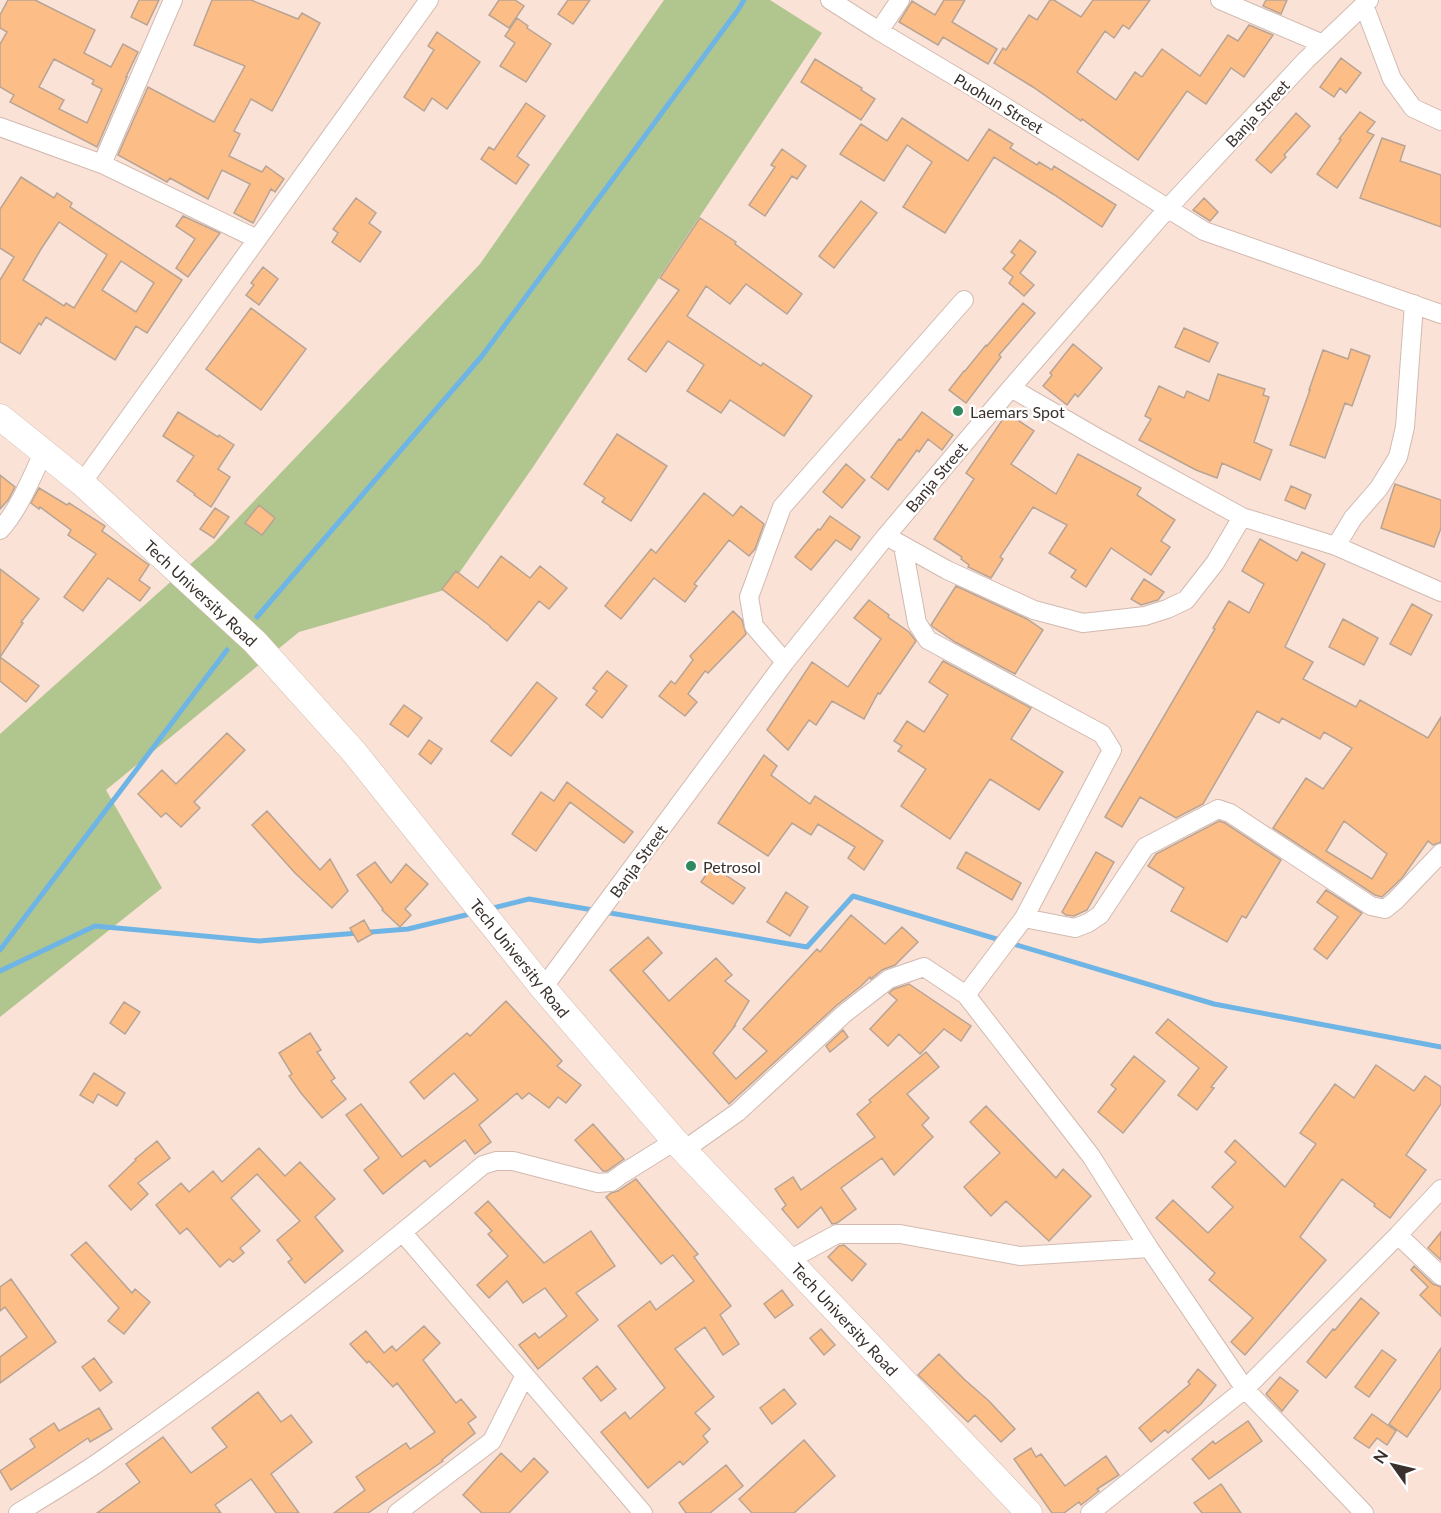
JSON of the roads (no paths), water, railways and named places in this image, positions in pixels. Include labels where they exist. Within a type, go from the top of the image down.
[{"type":"street","points":[[102,164],[173,0]]},
{"type":"street","points":[[82,483],[429,0]]},
{"type":"street","name":"Puohun Street","points":[[830,0],[1204,231],[1441,314]]},
{"type":"street","points":[[879,31],[900,0]]},
{"type":"street","points":[[1220,0],[1323,44]]},
{"type":"street","points":[[1366,2],[1392,79],[1413,108],[1441,121]]},
{"type":"street","name":"Banja Street","points":[[543,988],[785,662],[886,536],[1168,208],[1323,44],[1366,2]]},
{"type":"street","points":[[0,127],[102,164],[257,239]]},
{"type":"street","points":[[785,662],[754,626],[749,597],[782,507],[964,300]]},
{"type":"street","points":[[1336,546],[1353,518],[1379,488],[1398,457],[1405,427],[1414,304]]},
{"type":"street","points":[[1011,388],[1242,517],[1336,546],[1441,592]]},
{"type":"street","name":"Tech University Road","points":[[0,417],[82,483],[255,642],[354,752],[543,988],[680,1145],[1027,1512]]},
{"type":"street","points":[[0,530],[31,480],[43,453]]},
{"type":"street","points":[[886,536],[947,570],[1034,610],[1083,623],[1145,616],[1186,600],[1215,563],[1242,517]]},
{"type":"street","points":[[903,546],[917,623],[928,640],[1102,734],[1112,750],[1024,918],[966,995]]},
{"type":"street","points":[[1024,918],[1075,928],[1088,923],[1100,915],[1145,848],[1218,809],[1230,813],[1371,906],[1385,909],[1441,853]]},
{"type":"street","points":[[18,1513],[105,1459],[238,1361],[403,1233],[483,1165],[496,1161],[513,1161],[598,1184],[611,1182],[622,1173],[680,1145],[738,1112],[845,1013],[889,979],[924,967],[966,995],[1091,1156],[1149,1248],[1245,1389],[1364,1513]]},
{"type":"street","points":[[1090,1513],[1245,1389],[1441,1189]]},
{"type":"street","points":[[403,1233],[643,1513]]},
{"type":"street","points":[[789,1260],[837,1234],[900,1234],[1020,1256],[1149,1248]]},
{"type":"street","points":[[1398,1235],[1441,1275]]},
{"type":"street","points":[[397,1513],[492,1441],[525,1375]]},
{"type":"waterway","points":[[257,617],[482,356],[744,0]]},
{"type":"waterway","points":[[0,950],[227,650]]},
{"type":"waterway","points":[[489,909],[529,899],[807,947],[853,896],[1214,1004],[1441,1047]]},
{"type":"waterway","points":[[0,971],[95,926],[259,941],[408,929],[474,913]]},
{"type":"place","name":"Laemars Spot","points":[[958,411]]},
{"type":"place","name":"Petrosol","points":[[691,866]]}]
